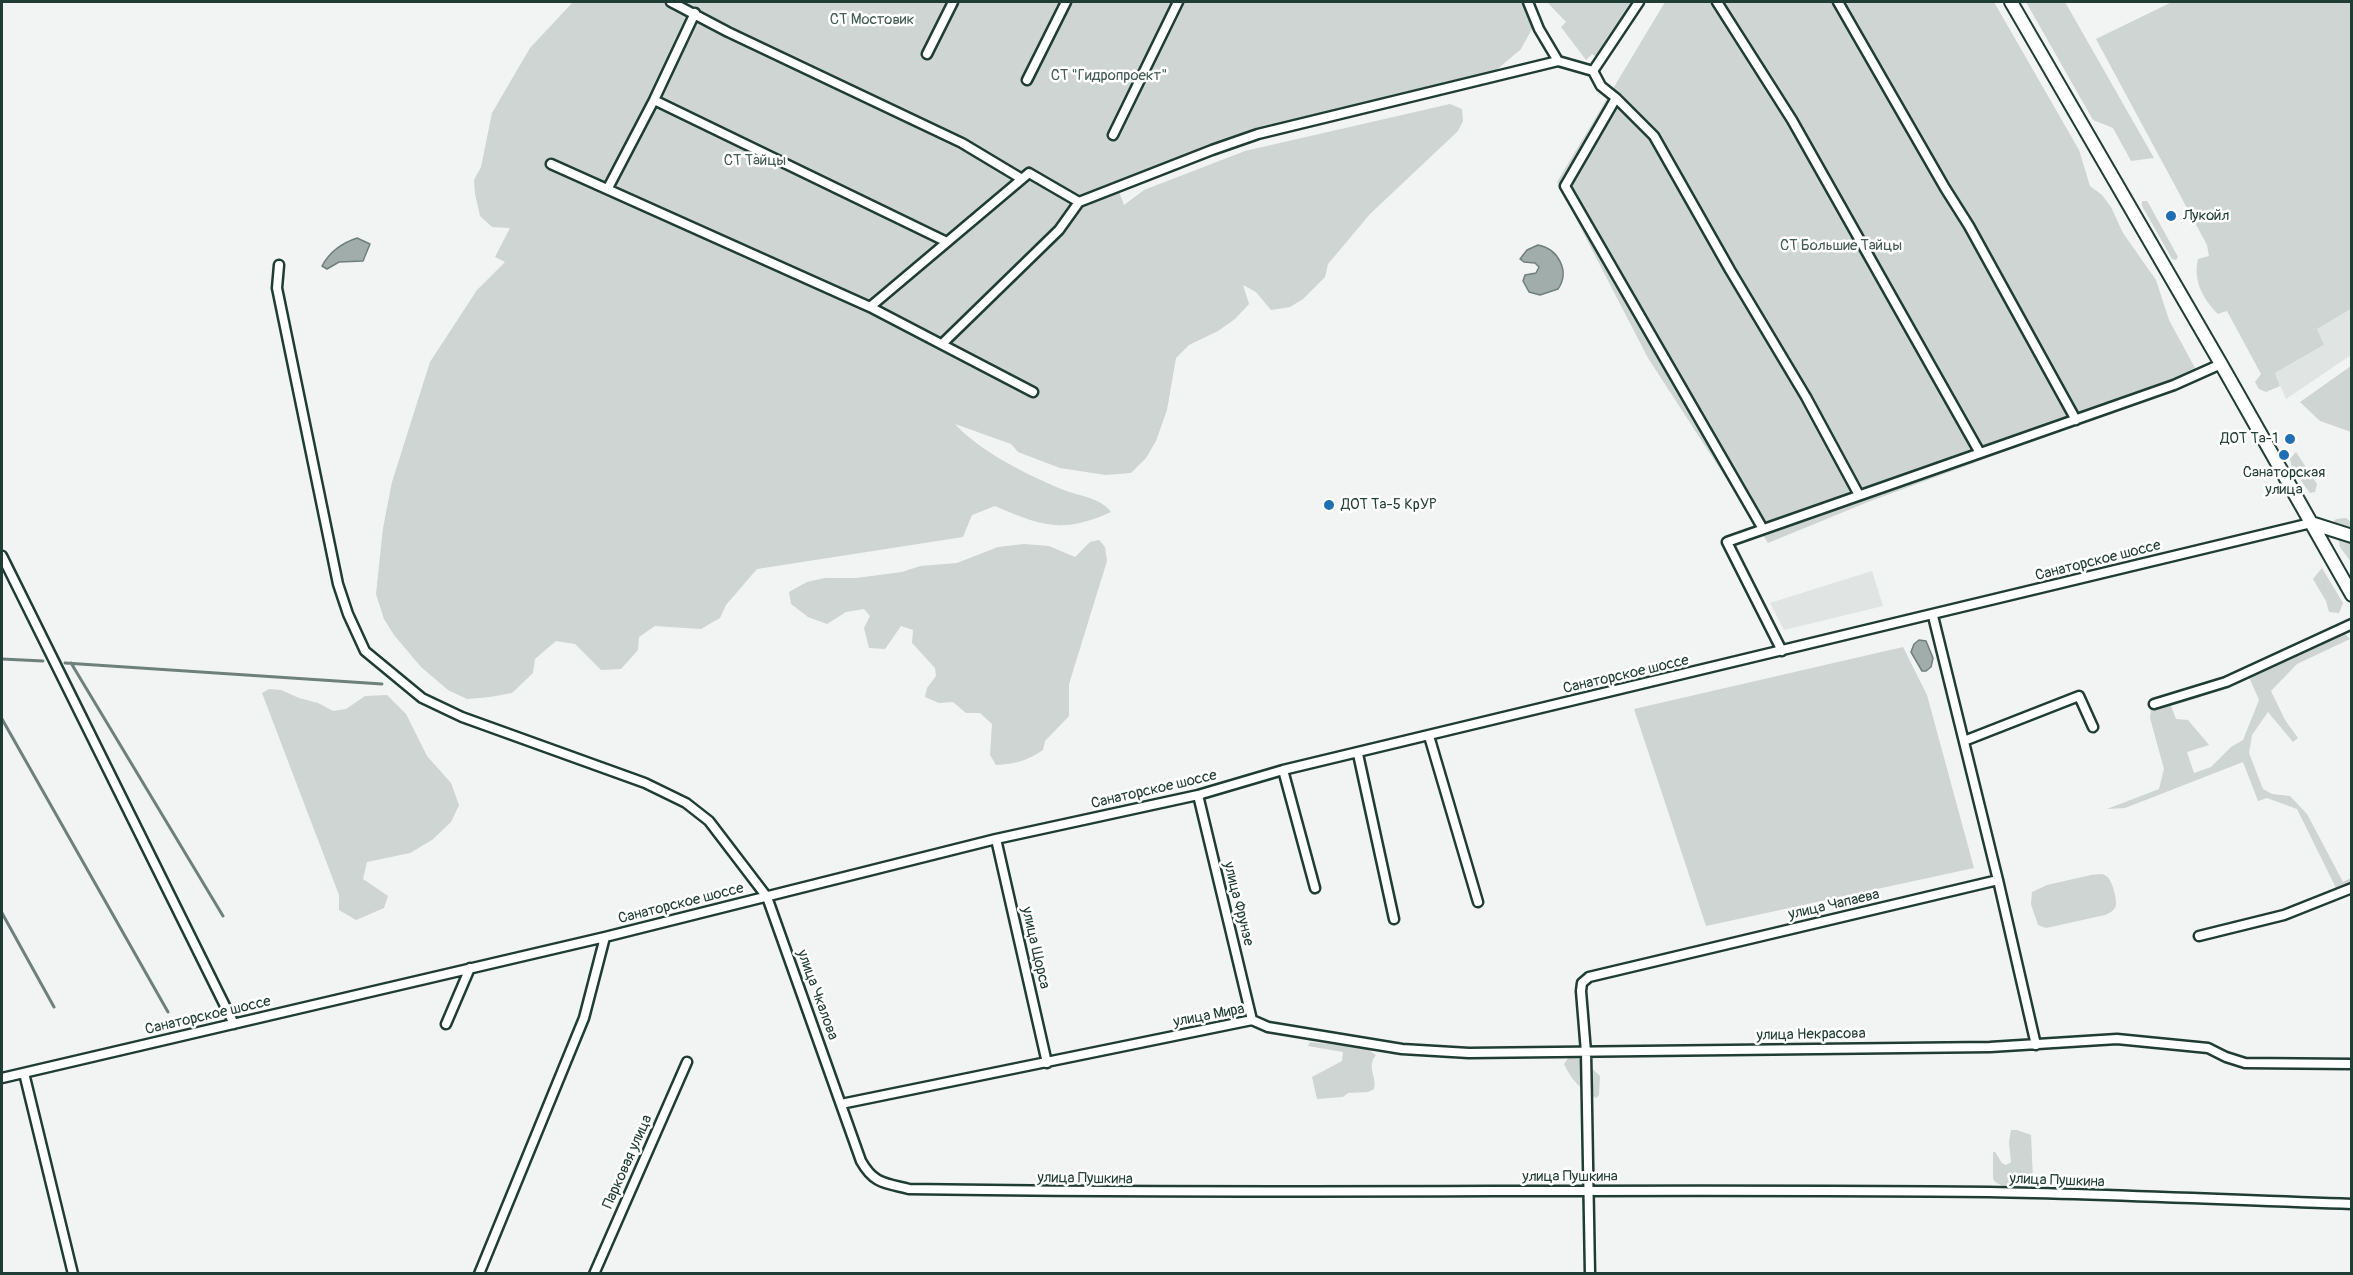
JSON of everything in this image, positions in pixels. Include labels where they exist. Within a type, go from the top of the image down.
[{"type":"main road","points":[[2011,2],[2222,364],[2352,595]]},
{"type":"main road","points":[[2311,523],[2352,536]]},
{"type":"street","points":[[671,2],[728,32],[962,143],[1022,179]]},
{"type":"street","points":[[927,54],[953,2]]},
{"type":"street","points":[[1027,80],[1066,2]]},
{"type":"street","points":[[1113,135],[1178,2]]},
{"type":"street","points":[[1528,2],[1539,29],[1558,61]]},
{"type":"street","points":[[1593,71],[1639,2]]},
{"type":"street","points":[[1717,2],[1803,139],[1980,453]]},
{"type":"street","points":[[1838,2],[1969,226],[2076,420]]},
{"type":"street","points":[[608,188],[654,100],[695,13]]},
{"type":"street","points":[[942,345],[1059,230],[1079,202],[1258,134],[1558,61],[1593,71],[1601,86],[1654,136],[1806,397],[1859,495]]},
{"type":"street","points":[[1616,98],[1565,186],[1763,529]]},
{"type":"street","points":[[654,100],[947,242]]},
{"type":"street","points":[[551,164],[870,308],[1033,392]]},
{"type":"street","points":[[870,308],[1029,173],[1079,202]]},
{"type":"street","name":"улица Чкалова","points":[[279,265],[277,288],[338,584],[348,615],[365,651],[422,698],[462,717],[645,783],[686,803],[709,821],[767,897],[841,1104]]},
{"type":"street","points":[[1782,651],[1727,542],[2174,385],[2222,364]]},
{"type":"street","name":"Санаторское шоссе","points":[[2,1078],[605,937],[996,839],[1198,795],[1283,770],[1933,616],[2311,523]]},
{"type":"street","points":[[2,556],[234,1023]]},
{"type":"street","points":[[1933,616],[2036,1045]]},
{"type":"street","points":[[2154,704],[2226,682],[2352,624]]},
{"type":"street","points":[[1964,741],[2079,696],[2092,727]]},
{"type":"street","points":[[1429,736],[1478,902]]},
{"type":"street","points":[[1358,754],[1394,919]]},
{"type":"street","points":[[1283,770],[1315,888]]},
{"type":"street","name":"улица Фрунзе","points":[[1198,795],[1252,1020]]},
{"type":"street","name":"улица Щорса","points":[[996,839],[1047,1063]]},
{"type":"street","name":"улица Чапаева","points":[[1586,1052],[1581,983],[1588,977],[1998,880]]},
{"type":"street","points":[[2199,936],[2284,915],[2352,888]]},
{"type":"street","points":[[479,1274],[584,1018],[605,937]]},
{"type":"street","points":[[446,1024],[470,968]]},
{"type":"street","name":"улица Мира","points":[[841,1104],[1252,1020],[1268,1027],[1402,1049],[1469,1053],[1586,1052]]},
{"type":"street","name":"улица Некрасова","points":[[1586,1052],[2036,1045],[2117,1039],[2208,1048],[2245,1063],[2352,1064]]},
{"type":"street","points":[[1586,1052],[1590,1274]]},
{"type":"street","name":"Парковая улица","points":[[594,1274],[687,1062]]},
{"type":"street","points":[[24,1073],[73,1274]]},
{"type":"street","name":"улица Пушкина","points":[[841,1104],[861,1161],[870,1176],[884,1183],[909,1190],[1124,1193],[1589,1190],[1992,1192],[2352,1204]]},
{"type":"shaded area","points":[[357,238],[370,244],[363,261],[339,262],[327,269],[322,266],[337,248]]},
{"type":"shaded area","points":[[1538,245],[1552,251],[1557,256],[1563,276],[1558,289],[1540,295],[1529,292],[1523,281],[1525,275],[1536,273],[1539,267],[1535,263],[1524,262],[1520,259],[1527,250]]},
{"type":"shaded area","points":[[2351,309],[2351,355],[2286,399],[2275,373],[2323,346],[2317,329]]},
{"type":"shaded area","points":[[1872,571],[1883,606],[1784,630],[1770,603]]},
{"type":"shaded area","points":[[1919,640],[1926,641],[1933,658],[1931,667],[1926,671],[1922,671],[1911,652],[1914,644]]},
{"type":"green space","points":[[573,2],[1522,2],[1533,27],[1521,49],[1494,72],[1255,132],[1117,186],[1124,205],[1144,190],[1245,151],[1450,104],[1462,109],[1463,121],[1458,131],[1370,214],[1328,264],[1325,277],[1303,299],[1290,307],[1271,310],[1256,292],[1243,285],[1249,304],[1235,319],[1218,331],[1189,345],[1176,358],[1167,410],[1156,441],[1146,458],[1131,473],[1106,475],[1060,468],[1018,452],[1011,444],[955,424],[990,453],[1034,477],[1095,500],[1111,512],[1079,523],[1052,525],[995,506],[972,515],[963,537],[757,569],[726,605],[720,618],[701,629],[655,626],[639,637],[638,650],[621,669],[601,670],[575,644],[556,641],[535,659],[533,673],[512,693],[467,699],[448,690],[421,667],[394,635],[384,619],[376,594],[383,528],[392,482],[430,362],[477,290],[505,262],[495,257],[510,228],[492,227],[480,216],[475,194],[474,180],[481,167],[492,113],[530,48]]},
{"type":"green space","points":[[1547,2],[1635,2],[1599,59],[1592,54],[1586,60],[1561,27],[1566,22]]},
{"type":"green space","name":"СТ Большие Тайцы","points":[[1665,2],[1994,2],[2079,150],[2090,186],[2102,195],[2111,207],[2123,233],[2156,280],[2169,320],[2201,379],[1868,502],[1768,543],[1648,358],[1557,182]]},
{"type":"green space","points":[[2026,2],[2065,2],[2154,158],[2131,161],[2113,128],[2093,120]]},
{"type":"green space","points":[[2172,2],[2351,2],[2351,309],[2317,329],[2324,345],[2275,373],[2280,386],[2266,392],[2259,389],[2255,382],[2261,374],[2227,311],[2218,314],[2201,289],[2197,275],[2198,259],[2209,256],[2207,245],[2096,39]]},
{"type":"green space","points":[[2142,201],[2147,201],[2150,206],[2178,257],[2176,260],[2172,259],[2142,206]]},
{"type":"green space","points":[[2351,366],[2351,432],[2320,421],[2300,402]]},
{"type":"green space","points":[[2296,452],[2317,484],[2315,492],[2310,493],[2292,468],[2290,459]]},
{"type":"green space","points":[[2346,518],[2351,522],[2351,562],[2340,547],[2334,521]]},
{"type":"green space","points":[[1099,540],[1105,547],[1107,561],[1069,684],[1069,716],[1045,741],[1043,750],[1015,763],[996,765],[990,755],[992,724],[980,713],[966,713],[953,702],[939,703],[925,697],[927,688],[936,676],[935,668],[912,643],[913,630],[901,626],[885,649],[869,648],[864,628],[870,616],[864,609],[846,612],[827,624],[808,617],[791,604],[789,592],[807,582],[825,578],[856,578],[902,572],[920,566],[957,563],[998,547],[1024,544],[1049,546],[1075,557],[1090,542]]},
{"type":"green space","points":[[2322,568],[2343,603],[2339,613],[2329,612],[2326,601],[2313,579]]},
{"type":"green space","points":[[2337,626],[2350,639],[2297,664],[2271,691],[2285,720],[2298,738],[2293,742],[2268,712],[2252,735],[2249,753],[2263,789],[2272,794],[2290,796],[2307,814],[2343,882],[2351,878],[2351,895],[2337,890],[2297,809],[2267,798],[2258,801],[2243,762],[2125,808],[2107,809],[2159,789],[2164,769],[2150,718],[2151,709],[2173,694],[2211,684],[2274,657]],"holes":[[[2249,677],[2259,700],[2243,740],[2231,747],[2211,767],[2194,773],[2187,752],[2209,745],[2188,720],[2176,719],[2171,706],[2198,698]]]},
{"type":"green space","points":[[1903,647],[1927,695],[1974,868],[1706,926],[1634,709]]},
{"type":"green space","points":[[269,689],[281,690],[318,703],[333,711],[346,709],[365,696],[387,695],[406,714],[427,756],[451,783],[459,805],[451,822],[432,840],[410,853],[367,862],[363,879],[388,896],[384,908],[356,920],[339,910],[339,895],[262,693]]},
{"type":"green space","points":[[2101,874],[2110,881],[2116,898],[2113,910],[2105,915],[2046,928],[2038,925],[2031,904],[2032,892],[2047,885]]},
{"type":"green space","points":[[1310,1042],[1366,1048],[1376,1055],[1372,1064],[1374,1089],[1368,1092],[1348,1093],[1343,1097],[1317,1099],[1312,1077],[1342,1061],[1343,1052],[1308,1046]]},
{"type":"green space","points":[[1569,1057],[1582,1059],[1600,1076],[1599,1095],[1596,1098],[1573,1080],[1564,1064]]},
{"type":"green space","points":[[2011,1130],[2031,1135],[2033,1179],[2018,1186],[2001,1185],[1993,1179],[1993,1152],[2002,1163],[2006,1165],[2011,1162],[2009,1142]]},
{"type":"waterway","points":[[2,659],[43,661]]},
{"type":"waterway","points":[[65,663],[382,684]]},
{"type":"waterway","points":[[71,663],[223,916]]},
{"type":"waterway","points":[[2,719],[168,1012]]},
{"type":"waterway","points":[[2,913],[54,1007]]},
{"type":"place","name":"Лукойл","points":[[2171,216]]},
{"type":"place","name":"ДОТ Та-1","points":[[2290,439]]},
{"type":"place","name":"Санаторская улица","points":[[2284,455]]},
{"type":"place","name":"ДОТ Та-5 КрУР","points":[[1329,505]]},
{"type":"park label","name":"СТ Мостовик","points":[[872,20]]},
{"type":"park label","name":"СТ \"Гидропроект\"","points":[[1109,76]]},
{"type":"park label","name":"СТ Тайцы","points":[[755,161]]}]
